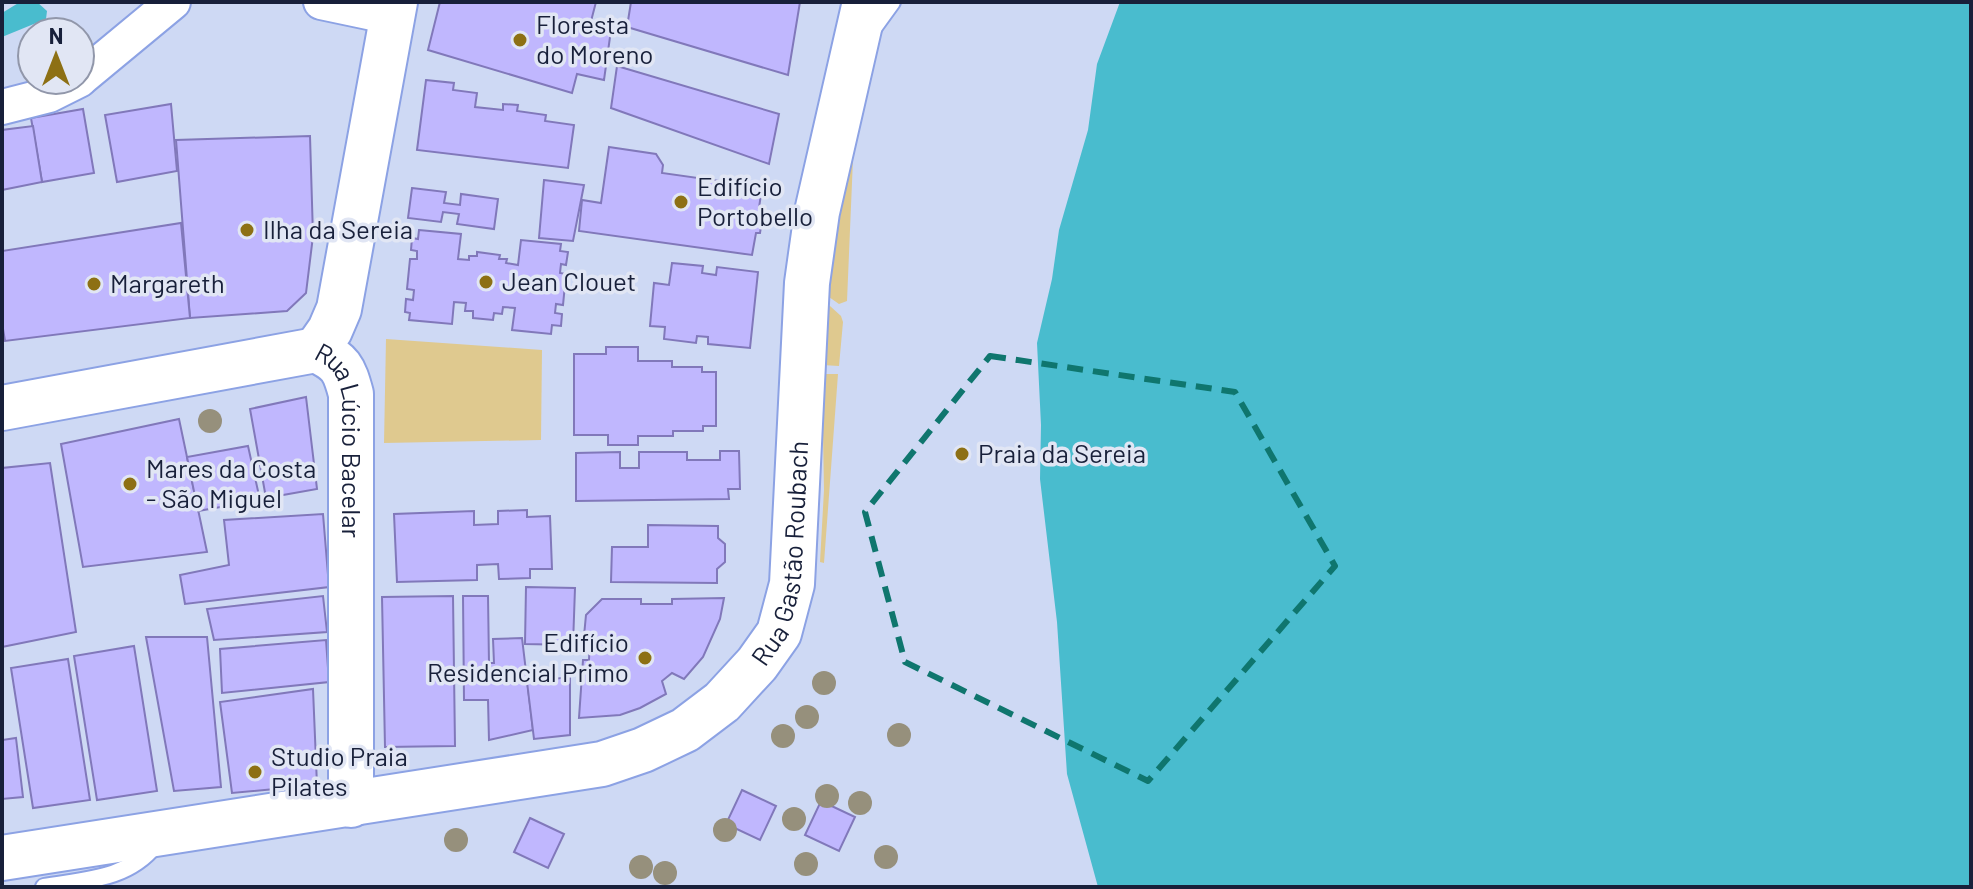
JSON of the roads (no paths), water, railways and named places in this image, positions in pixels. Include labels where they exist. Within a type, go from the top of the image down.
[{"type":"street","points":[[96,65],[173,2]]},
{"type":"street","points":[[321,2],[393,10]]},
{"type":"street","name":"Rua Gastão Roubach","points":[[2,858],[602,764],[643,750],[685,730],[722,702],[757,664],[779,633],[792,584],[807,283],[817,212],[865,2]]},
{"type":"street","name":"Rua Lúcio Bacelar","points":[[351,805],[351,394],[346,373],[336,359],[316,350],[330,330],[339,309],[393,10]]},
{"type":"street","points":[[2,107],[45,96]]},
{"type":"street","points":[[2,408],[316,350]]},
{"type":"lane","points":[[853,49],[880,21],[892,2]]},
{"type":"lane","points":[[44,887],[113,875],[125,870],[152,849],[164,832]]},
{"type":"water","points":[[20,2],[37,2],[47,11],[46,16],[16,16],[16,31],[2,37],[2,13]]},
{"type":"water","points":[[1120,2],[1971,2],[1971,887],[1098,887],[1067,774],[1057,622],[1040,479],[1037,343],[1052,279],[1059,230],[1088,130],[1097,64]]},
{"type":"place","name":"Floresta do Moreno","points":[[520,40]]},
{"type":"place","name":"Edifício Portobello","points":[[681,202]]},
{"type":"place","name":"Ilha da Sereia","points":[[247,230]]},
{"type":"place","name":"Jean Clouet","points":[[486,282]]},
{"type":"place","name":"Margareth","points":[[94,284]]},
{"type":"place","name":"Praia da Sereia","points":[[962,454]]},
{"type":"place","name":"Mares da Costa - São Miguel","points":[[130,484]]},
{"type":"place","name":"Edifício Residencial Primo","points":[[645,658]]},
{"type":"place","name":"Studio Praia Pilates","points":[[255,772]]}]
